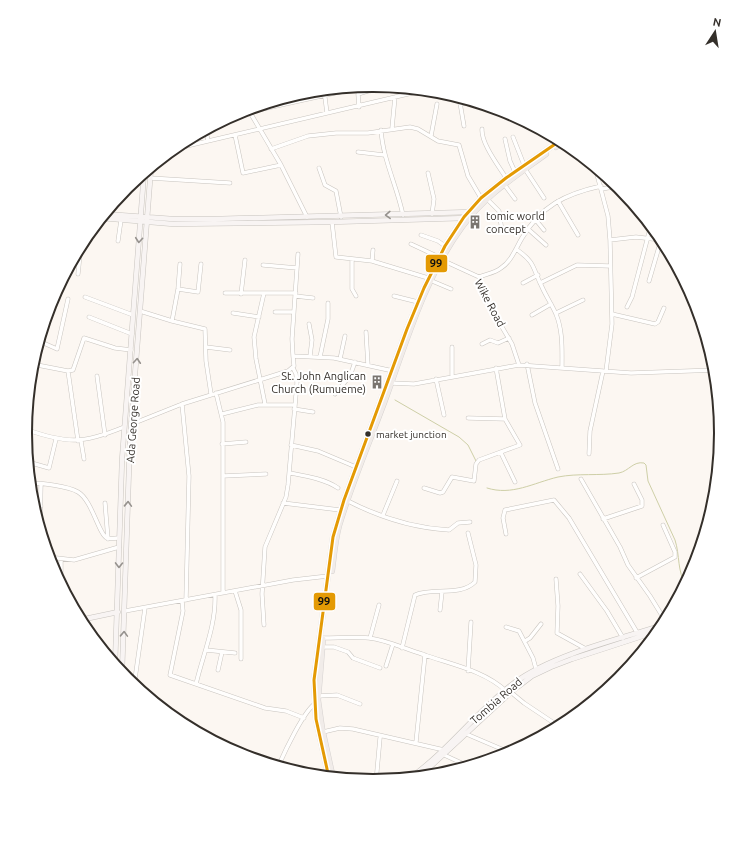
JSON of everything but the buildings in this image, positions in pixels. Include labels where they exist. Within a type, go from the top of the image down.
[{"type":"main road","points":[[109,219],[147,220],[173,224],[449,220],[463,218],[474,212],[504,184],[554,144]]},
{"type":"main road","points":[[440,258],[459,228],[463,218],[481,198],[506,178],[557,146]]},
{"type":"main road","name":"Ada George Road","points":[[122,665],[132,424],[150,178]]},
{"type":"main road","name":"Ada George Road","points":[[115,657],[124,427],[143,181]]},
{"type":"main road","points":[[127,216],[135,213],[141,205]]},
{"type":"main road","points":[[148,210],[158,218]]},
{"type":"main road","points":[[147,220],[158,218],[214,219],[340,217],[455,214],[474,212]]},
{"type":"main road","points":[[455,214],[463,218]]},
{"type":"main road","points":[[112,215],[127,216],[140,220]]},
{"type":"main road","points":[[449,220],[459,228]]},
{"type":"main road","points":[[332,772],[317,703],[314,680],[333,537],[340,510],[356,467],[430,280],[445,246],[459,228]]},
{"type":"main road","points":[[394,371],[418,302],[430,280]]},
{"type":"main road","points":[[328,772],[318,730],[317,703],[322,646],[335,546],[348,502],[389,383]]},
{"type":"main road","points":[[87,618],[118,612]]},
{"type":"main road","name":"Tombia Road","points":[[425,771],[508,691],[536,669],[587,650],[652,629]]},
{"type":"main road","name":"Tombia Road","points":[[508,691],[551,666],[652,630]]},
{"type":"main road","name":"Tombia Road","points":[[418,772],[443,752]]},
{"type":"street","points":[[359,107],[358,94],[363,92]]},
{"type":"street","points":[[192,145],[327,113],[359,107],[408,94]]},
{"type":"street","points":[[325,96],[327,113]]},
{"type":"street","points":[[392,128],[395,97]]},
{"type":"street","points":[[431,136],[437,104]]},
{"type":"street","points":[[460,104],[464,126]]},
{"type":"street","points":[[251,115],[281,165],[307,217]]},
{"type":"street","points":[[271,148],[308,136],[410,127],[431,136],[438,141],[459,145],[468,176],[481,198]]},
{"type":"street","points":[[482,129],[486,148],[494,156],[506,178]]},
{"type":"street","points":[[381,130],[384,156],[397,189],[404,215]]},
{"type":"street","points":[[235,135],[243,173],[281,165]]},
{"type":"street","points":[[207,136],[208,141]]},
{"type":"street","points":[[512,137],[525,167],[544,198]]},
{"type":"street","points":[[505,139],[510,161],[515,172]]},
{"type":"street","points":[[358,152],[384,156]]},
{"type":"street","points":[[319,168],[325,185],[336,192],[340,217]]},
{"type":"street","points":[[428,173],[434,199],[432,214]]},
{"type":"street","points":[[588,454],[590,431],[605,371],[611,338],[612,314],[608,216],[598,176]]},
{"type":"street","points":[[150,178],[230,183]]},
{"type":"street","points":[[504,184],[515,199]]},
{"type":"street","points":[[479,277],[501,268],[512,256],[528,229],[536,219],[558,201],[578,192],[610,187]]},
{"type":"street","points":[[487,199],[499,211],[502,231]]},
{"type":"street","points":[[558,201],[578,234]]},
{"type":"street","points":[[536,219],[544,230]]},
{"type":"street","points":[[118,241],[120,220]]},
{"type":"street","points":[[332,222],[336,256],[352,260],[372,261],[430,280],[452,289]]},
{"type":"street","points":[[528,229],[546,245]]},
{"type":"street","points":[[627,307],[632,297],[649,233]]},
{"type":"street","points":[[420,235],[438,241],[445,246]]},
{"type":"street","points":[[610,240],[653,239]]},
{"type":"street","name":"Wike Road","points":[[411,244],[479,277],[492,310],[509,338],[519,365]]},
{"type":"street","points":[[649,281],[659,247]]},
{"type":"street","points":[[372,261],[373,250]]},
{"type":"street","points":[[516,250],[530,260],[556,313],[561,335],[562,366]]},
{"type":"street","points":[[264,625],[262,586],[265,547],[283,503],[290,473],[297,378],[293,368],[295,364],[292,339],[298,254]]},
{"type":"street","points":[[241,294],[245,260]]},
{"type":"street","points":[[352,260],[352,289],[356,296]]},
{"type":"street","points":[[78,274],[79,261]]},
{"type":"street","points":[[172,321],[178,289],[180,264]]},
{"type":"street","points":[[178,289],[198,292],[201,264]]},
{"type":"street","points":[[263,265],[297,268]]},
{"type":"street","points":[[540,283],[577,266],[610,266]]},
{"type":"street","points":[[523,283],[538,275]]},
{"type":"street","points":[[226,293],[264,293],[296,295],[313,298]]},
{"type":"street","points":[[264,293],[254,337],[256,359],[262,380],[265,404]]},
{"type":"street","points":[[394,296],[418,302]]},
{"type":"street","points":[[85,297],[133,315]]},
{"type":"street","points":[[44,343],[57,349],[68,299]]},
{"type":"street","points":[[556,313],[583,300]]},
{"type":"street","points":[[320,357],[328,319],[328,303]]},
{"type":"street","points":[[532,315],[551,304]]},
{"type":"street","points":[[612,314],[655,324],[658,322],[664,308]]},
{"type":"street","points":[[140,311],[172,321],[204,328],[214,393],[222,414],[223,594]]},
{"type":"street","points":[[276,312],[294,312]]},
{"type":"street","points":[[233,313],[259,317]]},
{"type":"street","points":[[89,317],[132,334]]},
{"type":"street","points":[[309,324],[312,340],[310,356]]},
{"type":"street","points":[[366,332],[368,365]]},
{"type":"street","points":[[340,359],[345,336]]},
{"type":"street","points":[[39,365],[68,371],[74,369],[84,338],[115,348],[131,350]]},
{"type":"street","points":[[482,344],[490,340],[498,342],[509,338]]},
{"type":"street","points":[[452,346],[452,375]]},
{"type":"street","points":[[206,347],[230,350]]},
{"type":"street","points":[[293,356],[340,359],[394,371]]},
{"type":"street","points":[[335,394],[350,376],[355,362]]},
{"type":"street","points":[[527,364],[535,402],[558,469]]},
{"type":"street","points":[[389,383],[414,384],[452,375],[527,364],[605,371],[656,373],[709,370]]},
{"type":"street","points":[[132,424],[182,404],[214,393],[262,380],[293,368]]},
{"type":"street","points":[[424,488],[440,493],[443,492],[452,478],[474,481],[476,464],[479,460],[520,445],[505,419],[496,368]]},
{"type":"street","points":[[68,371],[79,441],[84,459]]},
{"type":"street","points":[[97,376],[105,435]]},
{"type":"street","points":[[436,379],[444,415]]},
{"type":"street","points":[[182,404],[189,476],[186,600]]},
{"type":"street","points":[[222,414],[251,406],[265,404],[294,407],[313,412]]},
{"type":"street","points":[[468,418],[505,419]]},
{"type":"street","points":[[32,431],[56,439],[79,441],[105,435],[124,427]]},
{"type":"street","points":[[34,464],[49,468],[56,439]]},
{"type":"street","points":[[222,444],[246,442]]},
{"type":"street","points":[[291,445],[318,451],[356,467]]},
{"type":"street","points":[[501,453],[515,482]]},
{"type":"street","points":[[290,473],[330,482],[338,488]]},
{"type":"street","points":[[223,476],[266,474]]},
{"type":"street","points":[[581,479],[636,578],[650,596],[660,619]]},
{"type":"street","points":[[383,516],[397,481]]},
{"type":"street","points":[[36,484],[78,492],[91,507],[104,536],[108,539],[119,538]]},
{"type":"street","points":[[41,484],[41,506]]},
{"type":"street","points":[[603,519],[642,506],[642,500],[634,484]]},
{"type":"street","points":[[506,534],[504,518],[505,510],[554,500],[569,518],[638,634]]},
{"type":"street","points":[[348,502],[397,521],[432,529],[449,530],[458,523],[470,522]]},
{"type":"street","points":[[105,503],[108,539]]},
{"type":"street","points":[[283,503],[340,510]]},
{"type":"street","points":[[636,578],[675,557],[675,552],[663,524]]},
{"type":"street","points":[[402,648],[415,594],[442,592],[470,586],[476,579],[476,565],[468,533]]},
{"type":"street","points":[[56,558],[74,560],[119,547]]},
{"type":"street","points":[[61,559],[61,571]]},
{"type":"street","points":[[580,574],[607,611],[623,638]]},
{"type":"street","points":[[125,611],[293,580],[328,576]]},
{"type":"street","points":[[556,579],[558,606],[557,633],[587,650]]},
{"type":"street","points":[[235,591],[241,610],[241,659]]},
{"type":"street","points":[[440,610],[442,592]]},
{"type":"street","points":[[196,684],[211,634],[215,595]]},
{"type":"street","points":[[182,601],[183,611],[169,674],[265,708],[286,711],[304,718]]},
{"type":"street","points":[[370,638],[379,605]]},
{"type":"street","points":[[135,678],[145,608]]},
{"type":"street","points":[[468,670],[471,622]]},
{"type":"street","points":[[525,641],[530,638],[540,624]]},
{"type":"street","points":[[506,627],[519,632],[525,641],[536,669]]},
{"type":"street","points":[[323,638],[370,638],[393,644],[468,670],[490,679],[554,723]]},
{"type":"street","points":[[386,666],[393,644]]},
{"type":"street","points":[[322,646],[334,647],[348,652],[351,657],[356,660],[380,668]]},
{"type":"street","points":[[206,650],[235,653]]},
{"type":"street","points":[[218,670],[222,652]]},
{"type":"street","points":[[416,742],[425,655]]},
{"type":"street","points":[[318,696],[337,695],[348,698],[360,704]]},
{"type":"street","points":[[281,762],[304,718],[317,703]]},
{"type":"street","points":[[323,732],[347,728],[416,742],[443,752],[462,763]]},
{"type":"street","points":[[463,733],[503,749]]},
{"type":"street","points":[[377,775],[380,738]]},
{"type":"waterway","points":[[395,400],[459,437],[468,445],[476,461]]},
{"type":"waterway","points":[[487,488],[496,490],[514,490],[558,477],[619,473],[637,463],[644,463],[646,465],[648,481],[677,546],[683,579]]},
{"type":"transit line","name":"99","points":[[328,772],[316,719],[314,680],[333,537],[344,500],[407,329],[424,288],[445,246],[464,217],[481,198],[506,178],[554,145]]},
{"type":"place","name":"tomic world concept","points":[[475,222]]},
{"type":"place","name":"St. John Anglican Church (Rumueme)","points":[[377,382]]},
{"type":"place","name":"market junction","points":[[368,434]]}]
